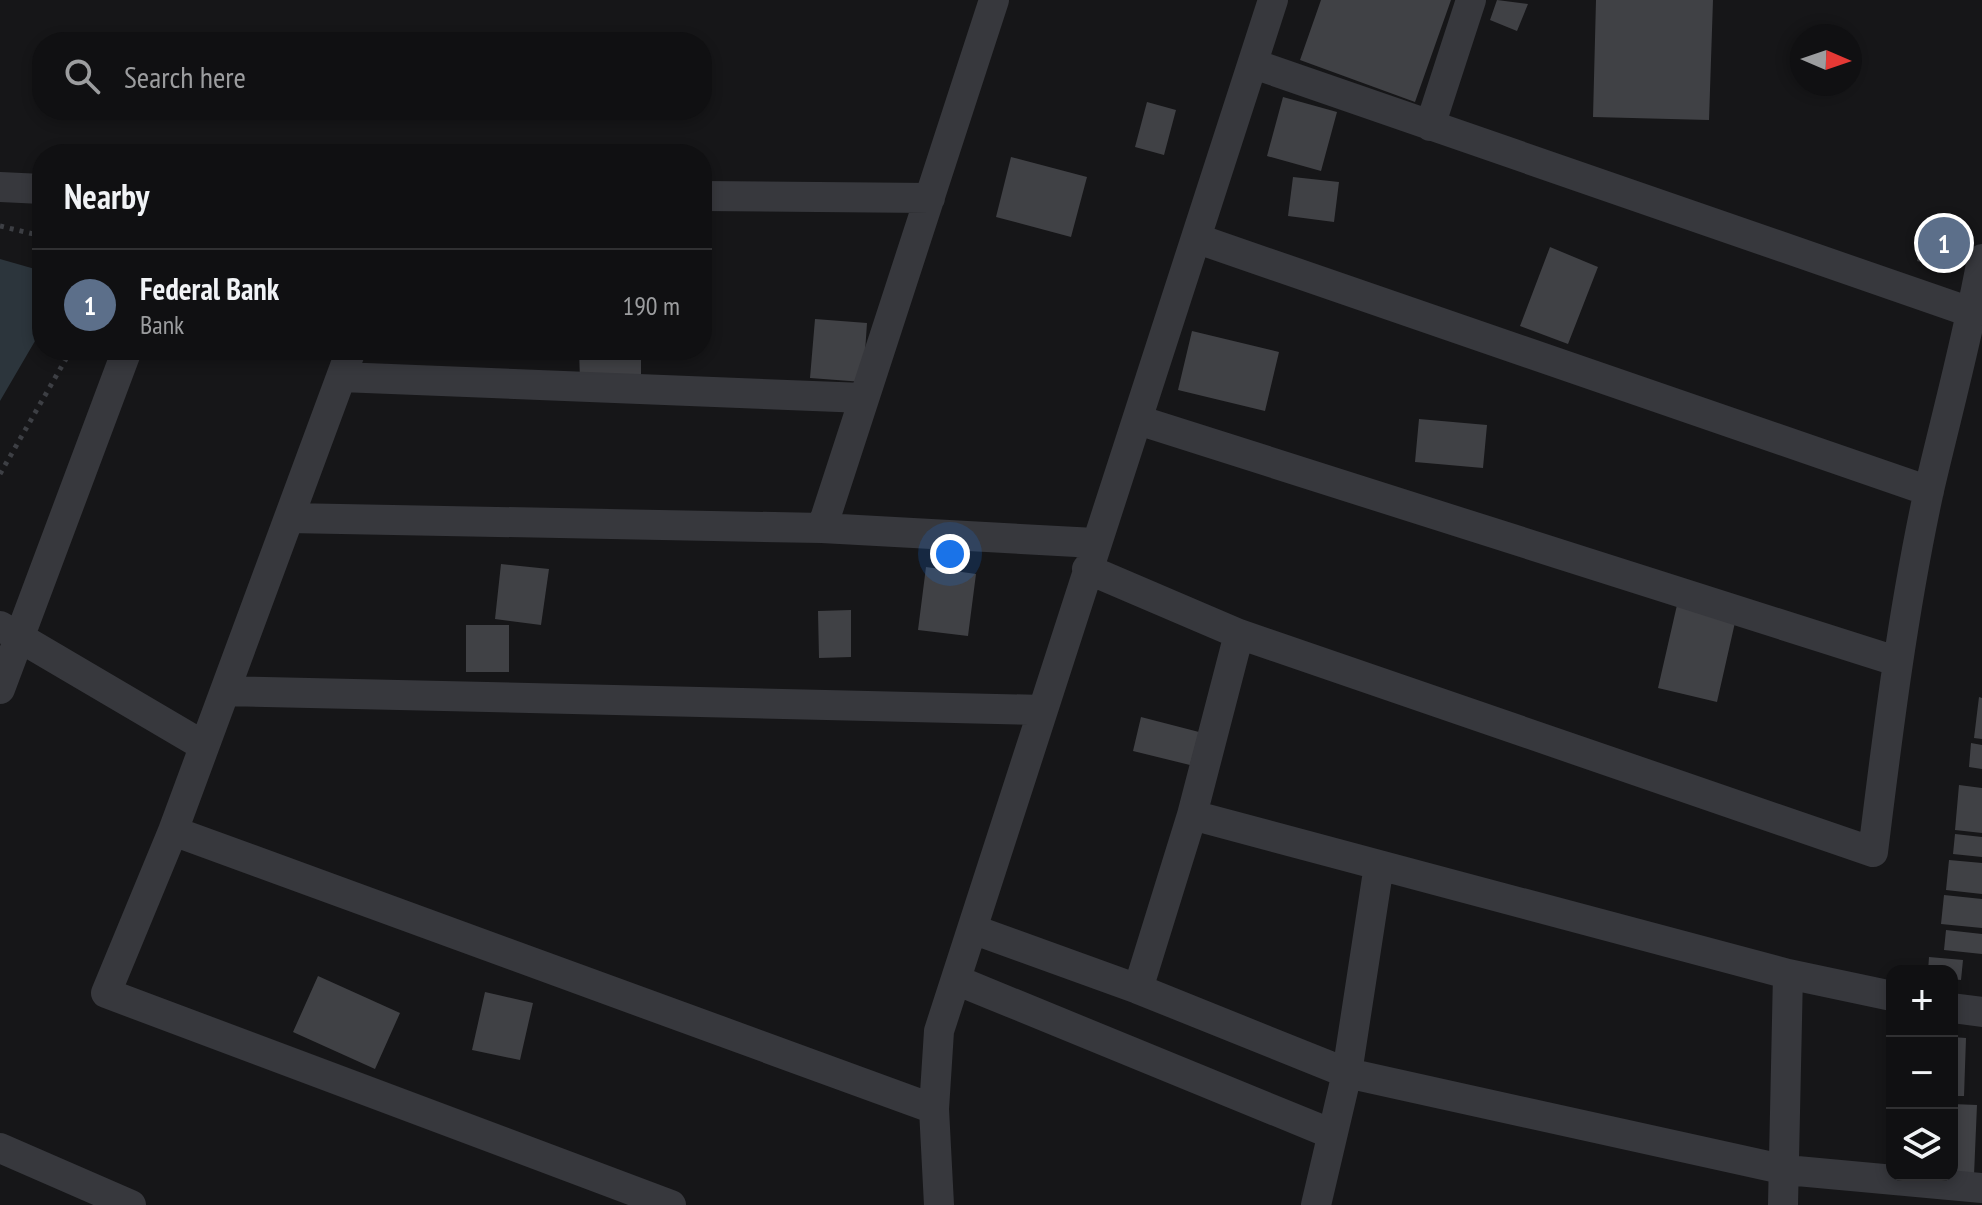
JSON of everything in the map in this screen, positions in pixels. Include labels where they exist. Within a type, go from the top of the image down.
[{"type":"street","points":[[822,528],[994,0]]},
{"type":"street","points":[[939,1205],[934,1109],[939,1031],[1273,0]]},
{"type":"street","points":[[1430,126],[1471,0]]},
{"type":"street","points":[[1254,64],[1973,313]]},
{"type":"street","points":[[0,187],[32,189]]},
{"type":"street","points":[[712,196],[930,198]]},
{"type":"street","points":[[1198,239],[1929,491]]},
{"type":"street","points":[[289,518],[822,528],[1091,556],[1239,634],[1873,852],[1896,661],[1929,491],[1973,313],[1982,259]]},
{"type":"street","points":[[0,689],[10,631],[123,360]]},
{"type":"street","points":[[671,1205],[106,993],[173,831],[346,363],[864,398]]},
{"type":"street","points":[[1138,420],[1896,661]]},
{"type":"street","points":[[10,631],[204,746]]},
{"type":"street","points":[[1138,989],[1192,815],[1239,634]]},
{"type":"street","points":[[225,691],[1043,710]]},
{"type":"street","points":[[1192,815],[1788,974],[1886,995]]},
{"type":"street","points":[[173,831],[934,1109]]},
{"type":"street","points":[[1316,1205],[1347,1073],[1379,865]]},
{"type":"street","points":[[972,929],[1138,989],[1347,1073],[1786,1170],[1982,1188]]},
{"type":"street","points":[[1783,1205],[1788,974]]},
{"type":"street","points":[[956,980],[1332,1134]]},
{"type":"street","points":[[1958,1009],[1982,1012]]},
{"type":"street","points":[[0,1148],[131,1205]]},
{"type":"path","points":[[0,226],[32,234]]},
{"type":"path","points":[[0,474],[65,360]]},
{"type":"shaded area","points":[[0,259],[32,268],[32,346],[0,401]]},
{"type":"building","points":[[1321,0],[1451,0],[1415,102],[1300,60]]},
{"type":"building","points":[[1497,0],[1528,4],[1517,31],[1490,20]]},
{"type":"building","points":[[1596,0],[1713,0],[1709,120],[1593,117]]},
{"type":"building","points":[[1283,97],[1337,112],[1321,171],[1267,156]]},
{"type":"building","points":[[1147,102],[1176,110],[1164,155],[1135,147]]},
{"type":"building","points":[[1011,157],[1087,177],[1071,237],[996,217]]},
{"type":"building","points":[[1293,177],[1339,182],[1334,222],[1288,216]]},
{"type":"building","points":[[1927,217],[1961,225],[1950,269],[1917,261]]},
{"type":"building","points":[[1550,247],[1598,267],[1568,344],[1520,326]]},
{"type":"building","points":[[815,319],[867,323],[863,382],[810,378]]},
{"type":"building","points":[[1192,331],[1279,352],[1265,411],[1178,390]]},
{"type":"building","points":[[579,360],[641,360],[641,379],[580,380]]},
{"type":"building","points":[[1419,419],[1487,425],[1483,468],[1415,462]]},
{"type":"building","points":[[501,564],[549,569],[541,625],[495,619]]},
{"type":"building","points":[[926,567],[976,574],[968,636],[918,630]]},
{"type":"building","points":[[1677,605],[1736,618],[1717,702],[1658,688]]},
{"type":"building","points":[[851,610],[851,657],[819,658],[818,611]]},
{"type":"building","points":[[466,625],[509,625],[509,672],[466,672]]},
{"type":"building","points":[[1979,697],[1982,698],[1982,739],[1974,738]]},
{"type":"building","points":[[1141,717],[1199,732],[1190,765],[1133,751]]},
{"type":"building","points":[[1971,743],[1982,745],[1982,769],[1969,767]]},
{"type":"building","points":[[1959,785],[1982,788],[1982,833],[1955,830]]},
{"type":"building","points":[[1955,834],[1982,837],[1982,857],[1953,854]]},
{"type":"building","points":[[1949,860],[1982,863],[1982,894],[1946,890]]},
{"type":"building","points":[[1944,895],[1982,899],[1982,928],[1941,924]]},
{"type":"building","points":[[1946,930],[1982,934],[1982,954],[1944,950]]},
{"type":"building","points":[[1929,957],[1963,960],[1961,980],[1958,980],[1958,965],[1928,965]]},
{"type":"building","points":[[318,976],[400,1013],[375,1069],[293,1032]]},
{"type":"building","points":[[485,992],[533,1003],[520,1060],[472,1050]]},
{"type":"building","points":[[1958,1037],[1966,1038],[1964,1096],[1958,1096]]},
{"type":"building","points":[[1958,1104],[1977,1105],[1974,1175],[1958,1174]]},
{"type":"place","name":"Federal Bank","points":[[1944,243]]}]
